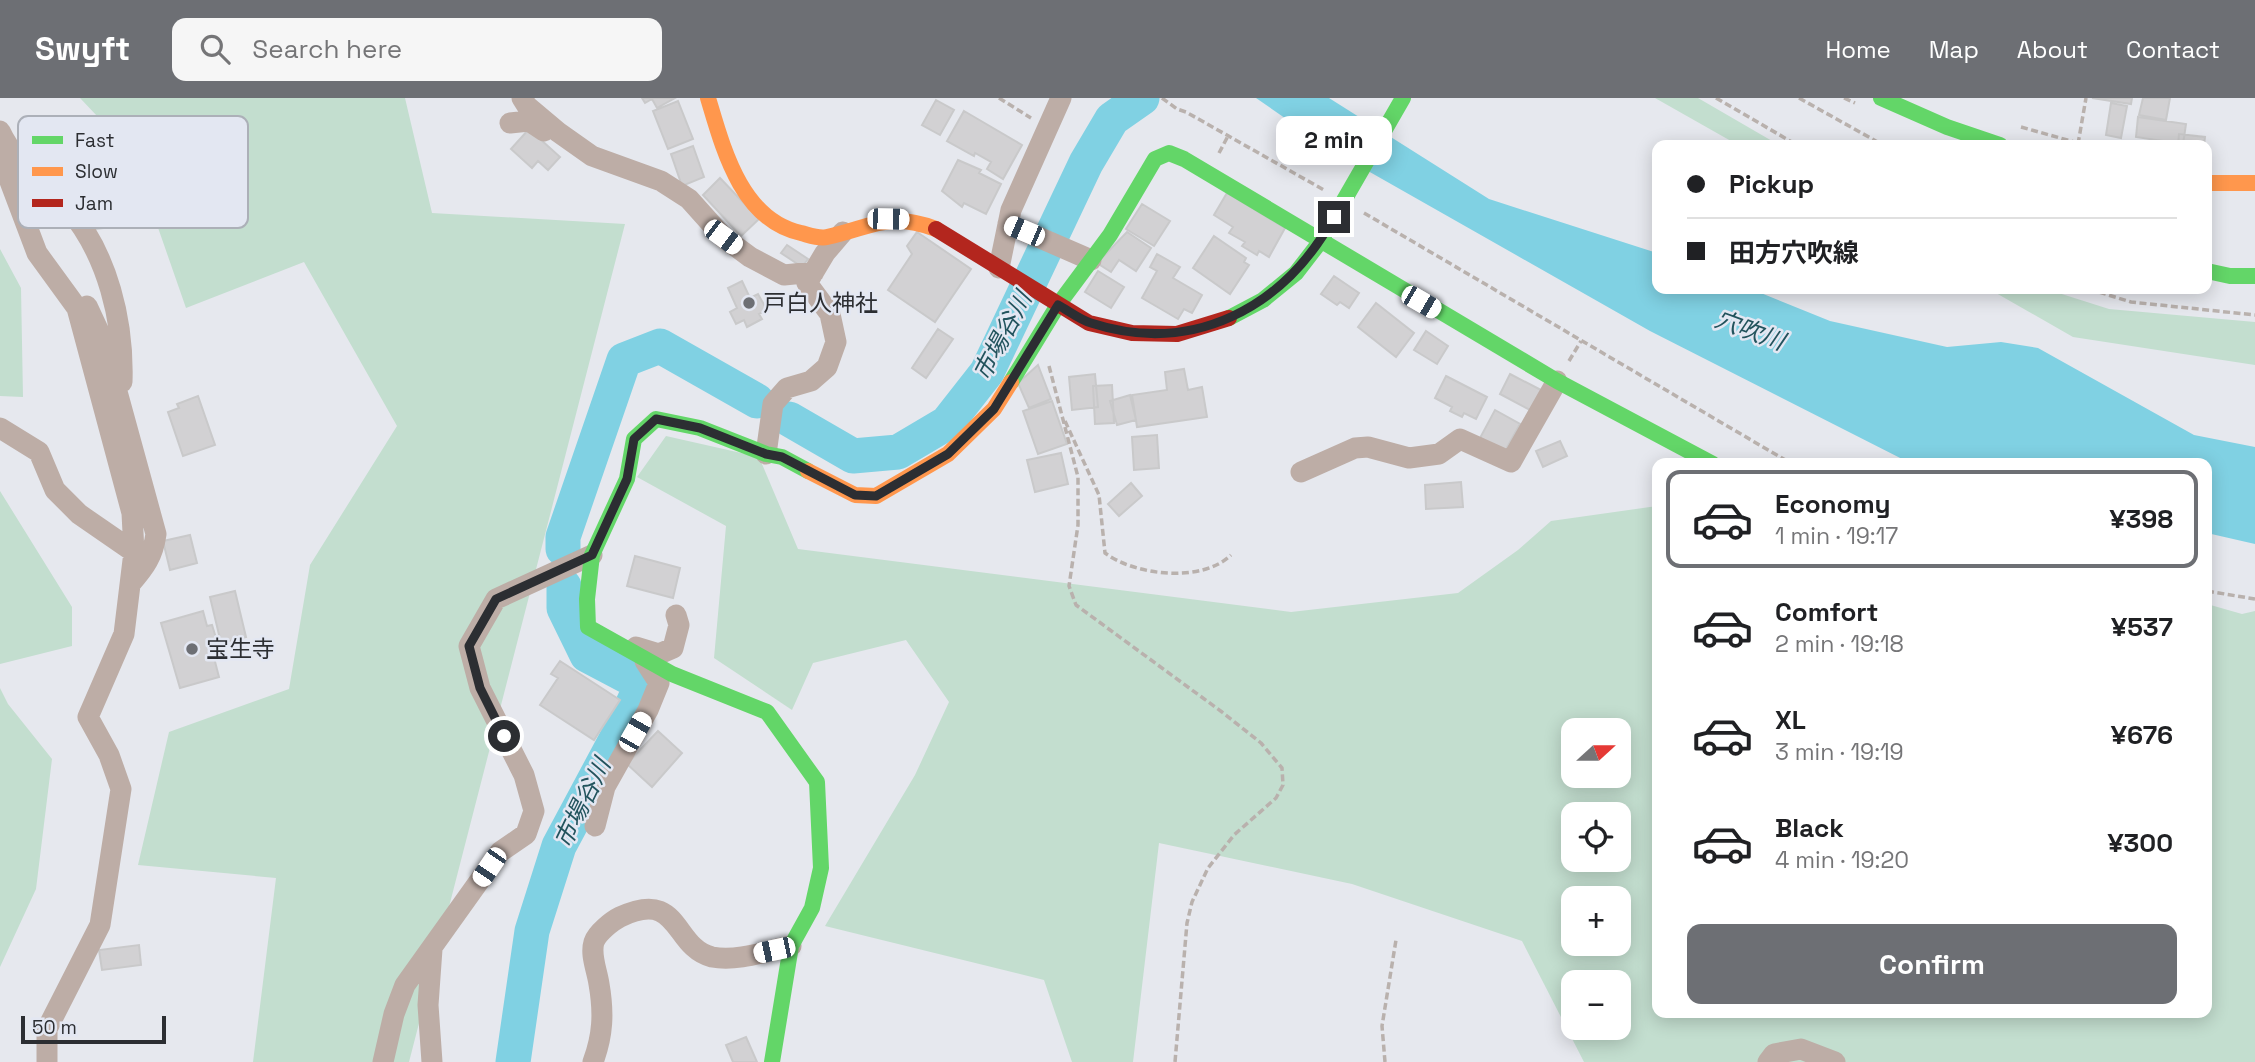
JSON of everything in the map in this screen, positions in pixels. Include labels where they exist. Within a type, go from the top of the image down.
[{"type":"main road","points":[[708,98],[722,145],[742,190],[770,219],[795,232],[824,238],[888,219],[912,220],[945,232],[1089,323],[1132,333],[1177,334],[1219,323],[1263,300],[1296,273],[1320,242],[1403,98]]},
{"type":"main road","points":[[1881,98],[1945,134],[1975,140]]},
{"type":"main road","points":[[772,1062],[791,946],[812,908],[821,868],[817,782],[767,712],[672,674],[588,628],[587,599],[592,555],[627,479],[634,439],[656,419],[700,428],[766,454],[782,457],[855,495],[876,496],[948,454],[994,409],[1036,340],[1052,302],[1084,256],[1110,234],[1155,159],[1168,153],[1184,159],[1320,242],[1703,458]]},
{"type":"main road","points":[[2212,183],[2255,183]]},
{"type":"main road","points":[[2212,272],[2230,276],[2255,276]]},
{"type":"street","points":[[522,98],[527,106],[563,136],[592,156],[661,181],[689,199],[723,237],[750,257],[784,275],[814,272]]},
{"type":"street","points":[[1005,272],[1016,227],[1012,210],[1061,98]]},
{"type":"street","points":[[510,123],[529,121],[546,131],[563,136]]},
{"type":"street","points":[[0,131],[18,159]]},
{"type":"street","points":[[0,155],[18,203]]},
{"type":"street","points":[[1016,227],[1084,256]]},
{"type":"street","points":[[28,228],[37,253],[76,308],[132,513],[134,552],[124,634],[88,717],[109,755],[121,789],[100,925],[47,1029],[47,1062]]},
{"type":"street","points":[[81,228],[98,254],[110,285],[122,362],[121,405]]},
{"type":"street","points":[[766,454],[774,404],[787,388],[811,381],[827,368],[836,342],[830,314],[807,283],[843,232]]},
{"type":"street","points":[[2212,264],[2230,276]]},
{"type":"street","points":[[67,295],[85,303],[100,334],[156,534],[148,565],[131,583]]},
{"type":"street","points":[[1301,472],[1355,448],[1368,447],[1409,458],[1439,454],[1460,439],[1511,462],[1561,376]]},
{"type":"street","points":[[0,428],[39,453],[55,491],[79,514],[134,552]]},
{"type":"street","points":[[383,1062],[394,1014],[405,985],[500,852],[526,834],[534,811],[524,775],[480,688],[469,646],[496,599],[592,555]]},
{"type":"street","points":[[607,639],[659,654],[673,648],[679,625],[676,615]]},
{"type":"street","points":[[595,826],[605,787],[648,710],[659,683],[644,659]]},
{"type":"street","points":[[593,1062],[604,1022],[592,950],[596,937],[618,918],[639,910],[658,910],[673,919],[689,943],[708,956],[725,959],[791,946]]},
{"type":"street","points":[[432,949],[428,1005],[432,1062]]},
{"type":"street","points":[[1769,1062],[1774,1054],[1801,1049],[1835,1062]]},
{"type":"path","points":[[999,98],[1047,129]]},
{"type":"path","points":[[1162,98],[1177,109],[1329,193]]},
{"type":"path","points":[[1716,98],[1788,140]]},
{"type":"path","points":[[1799,98],[1874,140]]},
{"type":"path","points":[[2079,140],[2086,98]]},
{"type":"path","points":[[1359,211],[1782,458]]},
{"type":"path","points":[[2105,294],[2131,302],[2255,315]]},
{"type":"path","points":[[1036,340],[1045,352],[1078,477],[1078,525],[1069,586],[1076,605],[1222,712],[1261,743],[1282,768],[1283,785],[1276,798],[1234,835],[1208,868],[1192,902],[1187,923],[1175,1062]]},
{"type":"path","points":[[1561,376],[1581,341]]},
{"type":"path","points":[[1060,410],[1100,495],[1105,553],[1115,561],[1171,574],[1203,572],[1222,564],[1231,555]]},
{"type":"path","points":[[2212,592],[2255,599]]},
{"type":"path","points":[[1385,1062],[1382,1026],[1396,940]]},
{"type":"green space","points":[[80,98],[405,98],[432,213],[625,224],[409,1062],[253,1062],[276,878],[138,865],[169,732],[289,689],[310,565],[397,426],[304,262],[186,308],[158,228],[248,228],[248,116],[97,116]]},
{"type":"green space","points":[[1655,98],[1698,98],[1770,140],[1729,140]]},
{"type":"green space","points":[[0,249],[21,288],[23,397],[0,396]]},
{"type":"green space","points":[[1998,294],[2062,294],[2109,309],[2255,322],[2255,365],[2073,337]]},
{"type":"green space","points":[[666,436],[759,457],[798,549],[1291,612],[1458,593],[1518,550],[1551,521],[1652,507],[1652,1018],[2212,1018],[2212,605],[2242,614],[2255,611],[2255,1062],[1584,1062],[1573,1040],[1631,1040],[1631,970],[1561,970],[1561,1017],[1522,941],[1352,884],[1159,843],[1133,1062],[1072,1062],[1044,980],[825,926],[915,775],[949,702],[906,640],[813,663],[792,710],[714,658],[726,526],[637,477]]},
{"type":"green space","points":[[0,491],[72,607],[72,646],[0,664]]},
{"type":"green space","points":[[0,688],[8,704],[52,759],[36,889],[0,967]]},
{"type":"water","name":"穴吹川","points":[[1256,98],[1329,98],[1489,199],[1652,251],[1652,294],[1763,294],[1830,321],[1947,347],[2001,342],[2038,348],[2194,435],[2255,447],[2255,544],[2212,534],[2212,458],[1900,458],[1650,331],[1331,150]]},
{"type":"building","points":[[642,98],[675,98],[657,108],[652,99],[645,103]]},
{"type":"building","points":[[2092,98],[2132,98],[2131,104]]},
{"type":"building","points":[[2143,98],[2170,98],[2166,120],[2139,115]]},
{"type":"building","points":[[936,100],[954,110],[940,135],[922,125]]},
{"type":"building","points":[[678,101],[693,139],[668,149],[653,111]]},
{"type":"building","points":[[2111,103],[2127,106],[2121,138],[2106,135]]},
{"type":"building","points":[[964,111],[1022,145],[1003,179],[987,169],[991,162],[947,141]]},
{"type":"building","points":[[2138,117],[2186,124],[2184,140],[2136,137]]},
{"type":"building","points":[[529,129],[560,157],[548,170],[538,161],[532,168],[511,149]]},
{"type":"building","points":[[2179,134],[2205,137],[2205,140],[2178,140]]},
{"type":"building","points":[[693,146],[704,177],[682,186],[671,154]]},
{"type":"building","points":[[958,160],[981,170],[979,173],[1001,184],[986,214],[964,203],[962,207],[942,191]]},
{"type":"building","points":[[720,178],[759,219],[741,236],[703,195]]},
{"type":"building","points":[[1227,193],[1285,228],[1269,257],[1259,251],[1257,255],[1242,246],[1245,242],[1229,233],[1233,227],[1214,215]]},
{"type":"building","points":[[1142,204],[1170,221],[1154,246],[1126,229]]},
{"type":"building","points":[[917,232],[971,269],[935,322],[888,290],[912,254],[907,246]]},
{"type":"building","points":[[1127,232],[1151,248],[1136,271],[1119,260],[1111,272],[1097,263]]},
{"type":"building","points":[[1214,236],[1246,258],[1244,262],[1249,265],[1230,294],[1193,268]]},
{"type":"building","points":[[787,245],[808,259],[802,267],[781,253]]},
{"type":"building","points":[[1157,254],[1180,267],[1173,278],[1202,295],[1192,313],[1184,309],[1178,319],[1142,298],[1157,271],[1150,267]]},
{"type":"building","points":[[1098,271],[1124,287],[1111,308],[1085,292]]},
{"type":"building","points":[[1334,276],[1359,293],[1349,308],[1340,302],[1337,305],[1321,294]]},
{"type":"building","name":"戸白人神社","points":[[742,281],[750,298],[758,294],[767,310],[759,314],[762,319],[747,327],[744,320],[736,324],[730,312],[737,308],[728,288]]},
{"type":"building","points":[[1376,303],[1414,333],[1396,357],[1358,327]]},
{"type":"building","points":[[938,329],[953,339],[926,378],[912,368]]},
{"type":"building","points":[[1426,331],[1448,346],[1437,364],[1414,350]]},
{"type":"building","points":[[1038,365],[1051,399],[1029,408],[1018,383]]},
{"type":"building","points":[[1184,369],[1188,390],[1202,387],[1207,417],[1137,427],[1132,395],[1167,390],[1165,372]]},
{"type":"building","points":[[1095,374],[1098,407],[1072,410],[1069,377]]},
{"type":"building","points":[[1510,374],[1541,390],[1530,410],[1500,394]]},
{"type":"building","points":[[1446,376],[1487,397],[1476,419],[1464,413],[1462,417],[1450,411],[1452,407],[1435,398]]},
{"type":"building","points":[[1112,385],[1114,423],[1095,424],[1093,386]]},
{"type":"building","points":[[1130,395],[1136,420],[1117,425],[1110,401]]},
{"type":"building","points":[[198,396],[215,445],[183,456],[168,412],[179,408],[177,404]]},
{"type":"building","points":[[1052,401],[1067,444],[1038,454],[1023,411]]},
{"type":"building","points":[[1495,410],[1520,424],[1505,451],[1480,438]]},
{"type":"building","points":[[1157,435],[1159,468],[1134,470],[1132,437]]},
{"type":"building","points":[[1560,441],[1567,456],[1543,467],[1536,451]]},
{"type":"building","points":[[1061,453],[1068,484],[1035,492],[1027,460]]},
{"type":"building","points":[[1461,482],[1463,507],[1426,509],[1425,485]]},
{"type":"building","points":[[1131,483],[1142,496],[1119,516],[1108,504]]},
{"type":"building","points":[[190,535],[197,563],[170,570],[163,541]]},
{"type":"building","points":[[635,556],[680,568],[673,598],[627,586]]},
{"type":"building","points":[[235,591],[246,637],[221,643],[210,597]]},
{"type":"building","name":"宝生寺","points":[[203,611],[207,626],[212,625],[219,648],[212,650],[219,677],[180,688],[161,623]]},
{"type":"building","points":[[560,661],[620,700],[594,740],[540,705],[558,678],[551,674]]},
{"type":"building","points":[[658,731],[682,753],[652,787],[627,764]]},
{"type":"building","points":[[139,945],[141,965],[102,970],[99,950]]},
{"type":"building","points":[[746,1037],[757,1062],[733,1062],[726,1045]]},
{"type":"waterway","name":"市場谷川","points":[[789,419],[853,456],[898,452],[947,423],[987,372],[1086,163],[1112,119],[1142,98]]},
{"type":"waterway","name":"市場谷川","points":[[563,549],[563,537],[624,360],[660,346],[757,401]]},
{"type":"waterway","name":"市場谷川","points":[[513,1062],[532,931],[559,846],[619,734],[642,684],[587,655],[564,608],[564,586]]},
{"type":"traffic: fast","points":[[1229,318],[1263,300],[1296,273],[1320,242],[1403,98]]},
{"type":"traffic: fast","points":[[1881,98],[1947,127],[1985,140]]},
{"type":"traffic: fast","points":[[1011,382],[1058,305],[1110,235],[1155,159],[1169,153],[1184,159],[1557,381],[1702,458]]},
{"type":"traffic: fast","points":[[2212,272],[2230,276],[2255,276]]},
{"type":"traffic: fast","points":[[772,1062],[791,946],[812,908],[821,868],[817,782],[767,712],[672,674],[588,627],[587,599],[592,555],[627,479],[634,439],[656,419],[700,428],[766,454],[782,457],[808,471]]},
{"type":"traffic: slow","points":[[708,98],[720,138],[738,179],[749,198],[780,226],[821,238],[892,221],[905,221],[936,229]]},
{"type":"traffic: slow","points":[[2212,183],[2255,183]]},
{"type":"traffic: slow","points":[[808,471],[855,495],[876,496],[948,454],[994,409],[1011,382]]},
{"type":"traffic: jam","points":[[936,229],[1089,323],[1132,333],[1177,334],[1229,318]]},
{"type":"place","name":"戸白人神社","points":[[749,303]]},
{"type":"place","name":"宝生寺","points":[[192,649]]},
{"type":"route","points":[[504,736],[480,688],[469,646],[496,599],[592,555],[627,479],[634,439],[656,419],[700,428],[766,454],[782,457],[855,495],[876,496],[948,454],[994,409],[1058,305],[1089,323],[1132,333],[1177,334],[1219,323],[1263,300],[1296,273],[1320,242],[1334,217]]}]
